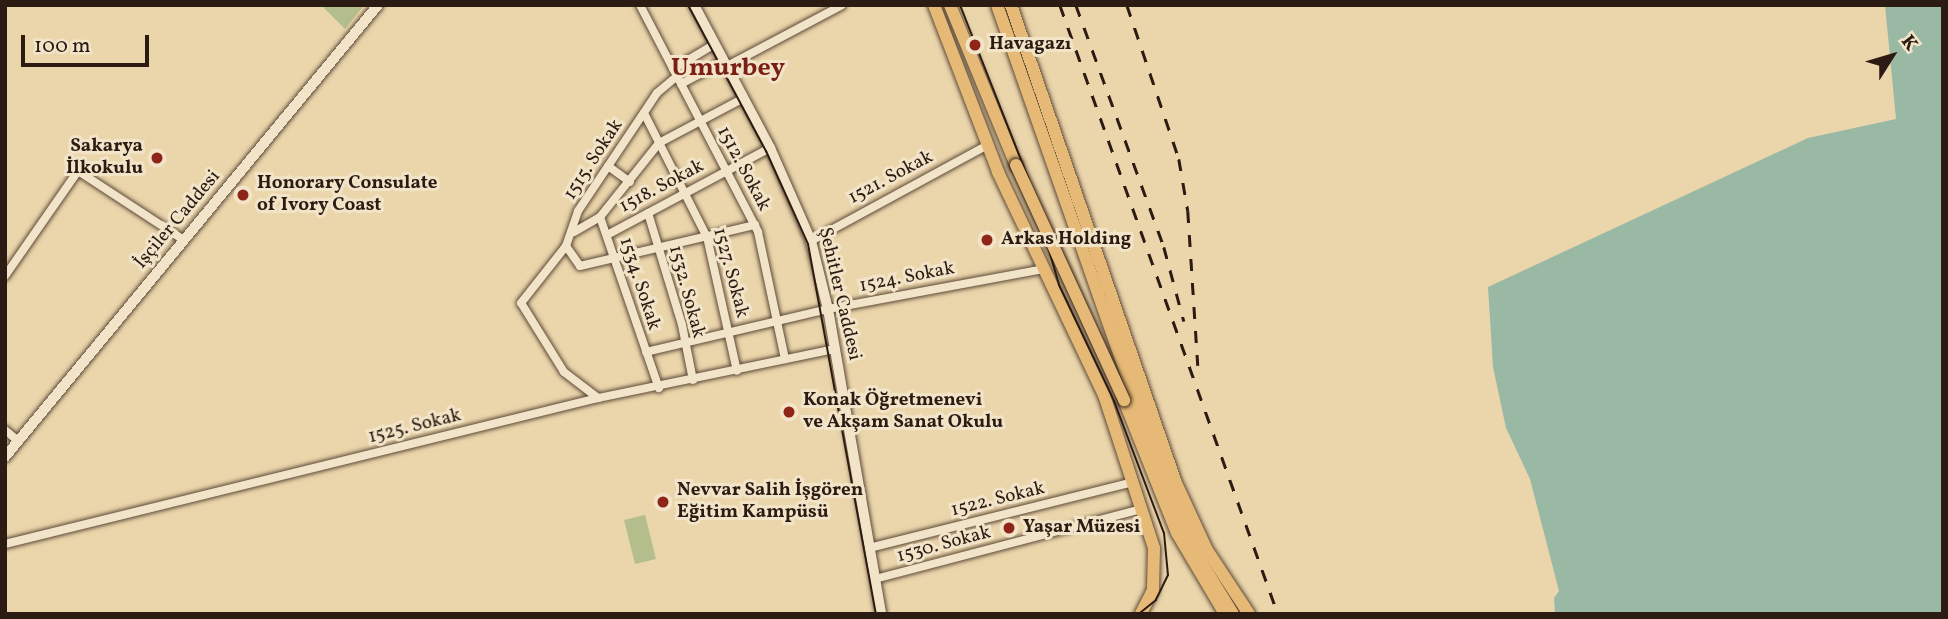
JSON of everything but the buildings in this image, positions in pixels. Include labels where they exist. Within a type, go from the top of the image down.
[{"type":"main road","points":[[934,5],[988,145],[1043,269],[1104,395],[1154,548],[1155,575],[1141,614]]},
{"type":"main road","points":[[950,5],[989,105],[1124,400],[1165,507],[1189,558],[1225,614]]},
{"type":"main road","points":[[997,5],[1157,462],[1201,562],[1233,614]]},
{"type":"main road","points":[[1011,5],[1176,483],[1208,550],[1249,614]]},
{"type":"street","name":"İşçiler Caddesi","points":[[5,457],[378,5]]},
{"type":"street","name":"1512. Sokak","points":[[640,5],[755,225],[785,359]]},
{"type":"street","name":"Şehitler Caddesi","points":[[694,5],[770,148],[811,242],[828,309],[881,614]]},
{"type":"street","points":[[677,76],[726,63],[842,5]]},
{"type":"street","name":"1515. Sokak","points":[[598,398],[564,372],[521,303],[566,246],[574,232],[578,211],[644,113],[677,76],[715,44]]},
{"type":"street","points":[[600,217],[659,143],[744,98]]},
{"type":"street","name":"1527. Sokak","points":[[644,113],[707,237],[737,371]]},
{"type":"street","name":"1521. Sokak","points":[[811,242],[988,145]]},
{"type":"street","name":"1518. Sokak","points":[[607,235],[770,148]]},
{"type":"street","points":[[608,166],[630,182]]},
{"type":"street","points":[[5,276],[78,171],[184,240]]},
{"type":"street","name":"1532. Sokak","points":[[648,213],[693,380]]},
{"type":"street","name":"1534. Sokak","points":[[574,232],[600,217],[659,388]]},
{"type":"street","points":[[566,246],[580,266],[755,225]]},
{"type":"street","name":"1524. Sokak","points":[[646,352],[683,341],[828,309],[1043,269]]},
{"type":"street","name":"1525. Sokak","points":[[5,544],[598,398],[659,388],[835,349]]},
{"type":"street","points":[[5,430],[18,442]]},
{"type":"street","name":"1522. Sokak","points":[[869,548],[1133,482]]},
{"type":"street","name":"1530. Sokak","points":[[875,579],[1142,509]]},
{"type":"shaded area","points":[[321,5],[364,5],[345,29]]},
{"type":"shaded area","points":[[1885,5],[1943,5],[1943,614],[1555,614],[1554,598],[1559,591],[1530,479],[1506,428],[1493,367],[1488,287],[1808,138],[1896,119]]},
{"type":"shaded area","points":[[645,515],[656,559],[635,564],[624,520]]},
{"type":"tram line","points":[[688,5],[766,151],[808,244],[876,614]]},
{"type":"tram line","points":[[960,5],[1028,178],[1059,285],[1114,401],[1164,533],[1168,575],[1156,600],[1139,614]]},
{"type":"railway","points":[[1060,5],[1278,614]]},
{"type":"railway","points":[[1076,5],[1164,247],[1184,321]]},
{"type":"railway","points":[[1127,5],[1179,159],[1188,211],[1198,366]]},
{"type":"place","name":"Havagazı","points":[[975,45]]},
{"type":"place","name":"Sakarya İlkokulu","points":[[157,158]]},
{"type":"place","name":"Honorary Consulate of Ivory Coast","points":[[243,195]]},
{"type":"place","name":"Arkas Holding","points":[[987,240]]},
{"type":"place","name":"Konak Öğretmenevi ve Akşam Sanat Okulu","points":[[789,412]]},
{"type":"place","name":"Nevvar Salih İşgören Eğitim Kampüsü","points":[[663,502]]},
{"type":"place","name":"Yaşar Müzesi","points":[[1009,528]]},
{"type":"district","name":"Umurbey","points":[[728,69]]}]
